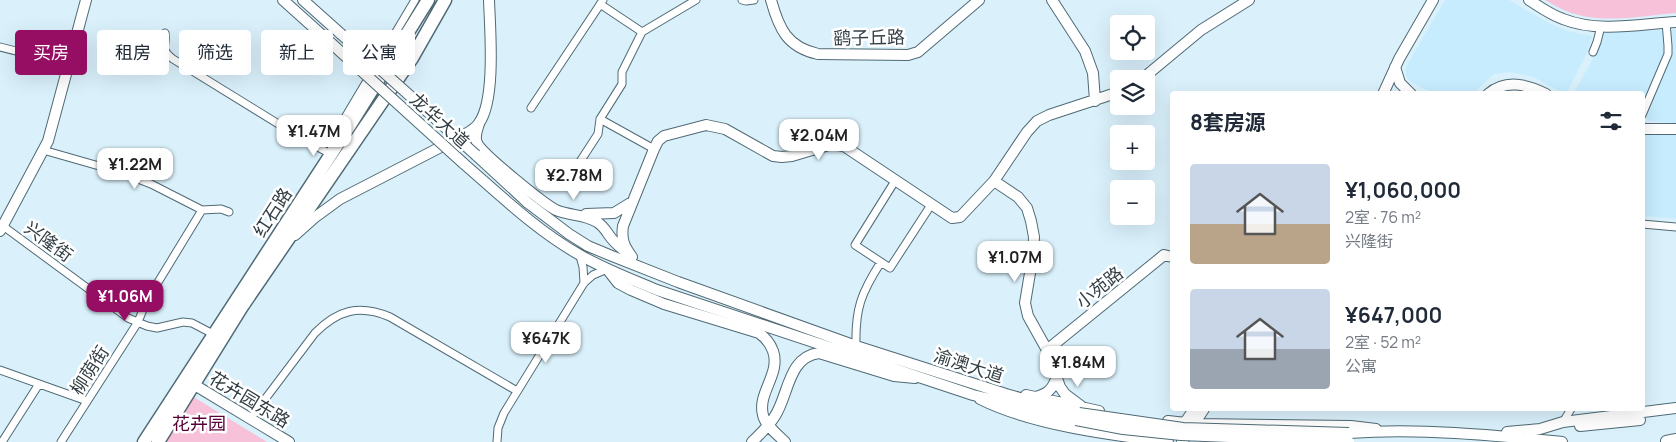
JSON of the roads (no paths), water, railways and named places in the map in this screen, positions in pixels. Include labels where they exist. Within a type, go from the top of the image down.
[{"type":"highway","name":"红石路","points":[[144,442],[393,58],[428,0]]},
{"type":"highway","name":"红石路","points":[[158,442],[241,308],[412,58],[445,0]]},
{"type":"street","points":[[78,30],[86,0]]},
{"type":"street","name":"龙华大道","points":[[283,0],[463,163]]},
{"type":"street","name":"龙华大道","points":[[303,0],[476,155]]},
{"type":"street","points":[[169,56],[306,141],[331,154],[334,136],[415,0]]},
{"type":"street","points":[[489,0],[489,94],[476,135],[477,143],[538,198],[557,210],[570,214],[614,213],[632,202]]},
{"type":"street","points":[[572,174],[598,134],[600,119],[622,84],[622,72],[642,32],[696,0]]},
{"type":"street","points":[[742,0],[754,0]]},
{"type":"street","name":"鹞子丘路","points":[[771,0],[777,22],[785,35],[795,45],[806,51],[818,54],[908,55],[918,52],[979,0]]},
{"type":"street","points":[[1052,0],[1085,50],[1092,73],[1095,101]]},
{"type":"street","points":[[1153,70],[1201,30],[1249,0]]},
{"type":"street","points":[[1384,91],[1395,67],[1434,0]]},
{"type":"street","points":[[1529,0],[1563,19],[1582,24],[1601,26],[1671,22],[1668,54],[1645,108]]},
{"type":"street","points":[[531,108],[601,2],[642,32]]},
{"type":"street","points":[[1592,52],[1601,26]]},
{"type":"street","points":[[0,47],[15,51]]},
{"type":"street","points":[[1395,67],[1400,83],[1408,91]]},
{"type":"street","points":[[1,228],[48,141],[65,75]]},
{"type":"street","points":[[1491,91],[1499,86],[1511,84],[1531,87],[1540,91]]},
{"type":"street","points":[[632,257],[623,245],[623,226],[654,149],[658,141],[664,136],[706,125],[716,126],[725,129],[773,156],[782,158],[832,144],[844,146],[952,218],[960,217],[994,181],[1027,132],[1037,121],[1049,114],[1110,95]]},
{"type":"street","points":[[600,119],[654,149]]},
{"type":"street","name":"红石路","points":[[288,241],[314,218],[340,199],[464,135],[479,124]]},
{"type":"street","points":[[1645,129],[1676,129]]},
{"type":"street","points":[[306,141],[320,141],[334,136]]},
{"type":"street","points":[[43,150],[136,178],[202,210],[222,209],[229,212]]},
{"type":"street","name":"渝澳大道","points":[[476,155],[528,203],[588,246],[662,276],[856,346],[977,385],[1080,414],[1122,429],[1181,435],[1349,439],[1389,430],[1479,434],[1562,442]]},
{"type":"street","name":"渝澳大道","points":[[463,163],[519,212],[580,256],[656,290],[973,395],[1080,414]]},
{"type":"street","points":[[896,181],[854,245],[890,268],[931,205]]},
{"type":"street","points":[[994,181],[1018,197],[1027,208],[1034,237],[1025,303],[1028,316],[1047,350],[1056,379],[1080,414]]},
{"type":"street","name":"柳荫街","points":[[61,442],[138,322],[146,302],[202,210]]},
{"type":"street","points":[[581,214],[599,223],[611,238],[632,257],[662,276]]},
{"type":"street","points":[[1645,224],[1676,227]]},
{"type":"street","name":"兴隆街","points":[[1,228],[128,318],[157,328],[184,322],[192,323],[213,334]]},
{"type":"street","points":[[580,256],[584,283]]},
{"type":"street","name":"小苑路","points":[[1047,350],[1164,256],[1170,257]]},
{"type":"street","points":[[856,346],[855,325],[858,307],[868,282],[881,262]]},
{"type":"street","points":[[497,442],[498,428],[517,391],[584,283],[593,275],[607,269],[618,283],[631,290],[664,304],[758,333],[765,337],[772,350],[775,364],[763,402],[762,414],[768,425],[785,442]]},
{"type":"street","points":[[250,419],[315,333],[327,321],[338,314],[362,309],[377,311],[390,316],[517,391]]},
{"type":"street","points":[[752,442],[768,425],[779,408],[793,372],[803,358],[810,354],[819,353],[894,376],[927,380]]},
{"type":"street","points":[[0,370],[87,401]]},
{"type":"street","points":[[1034,397],[1049,392],[1056,379]]},
{"type":"street","points":[[2,442],[39,384]]},
{"type":"street","name":"花卉园东路","points":[[193,384],[289,442]]},
{"type":"street","points":[[977,385],[1006,389],[1080,414],[1190,423],[1351,426],[1389,430]]},
{"type":"street","points":[[973,395],[1024,416],[1075,428],[1169,442],[1202,411]]},
{"type":"street","points":[[1540,429],[1563,422],[1676,408]]},
{"type":"street","points":[[1182,442],[1193,411]]},
{"type":"street","points":[[1563,422],[1570,411]]},
{"type":"street","points":[[1479,434],[1606,424],[1671,416]]},
{"type":"street","points":[[1143,439],[1149,437],[1152,430],[1152,424],[1146,419]]},
{"type":"park label","name":"花卉园","points":[[199,423]]}]
